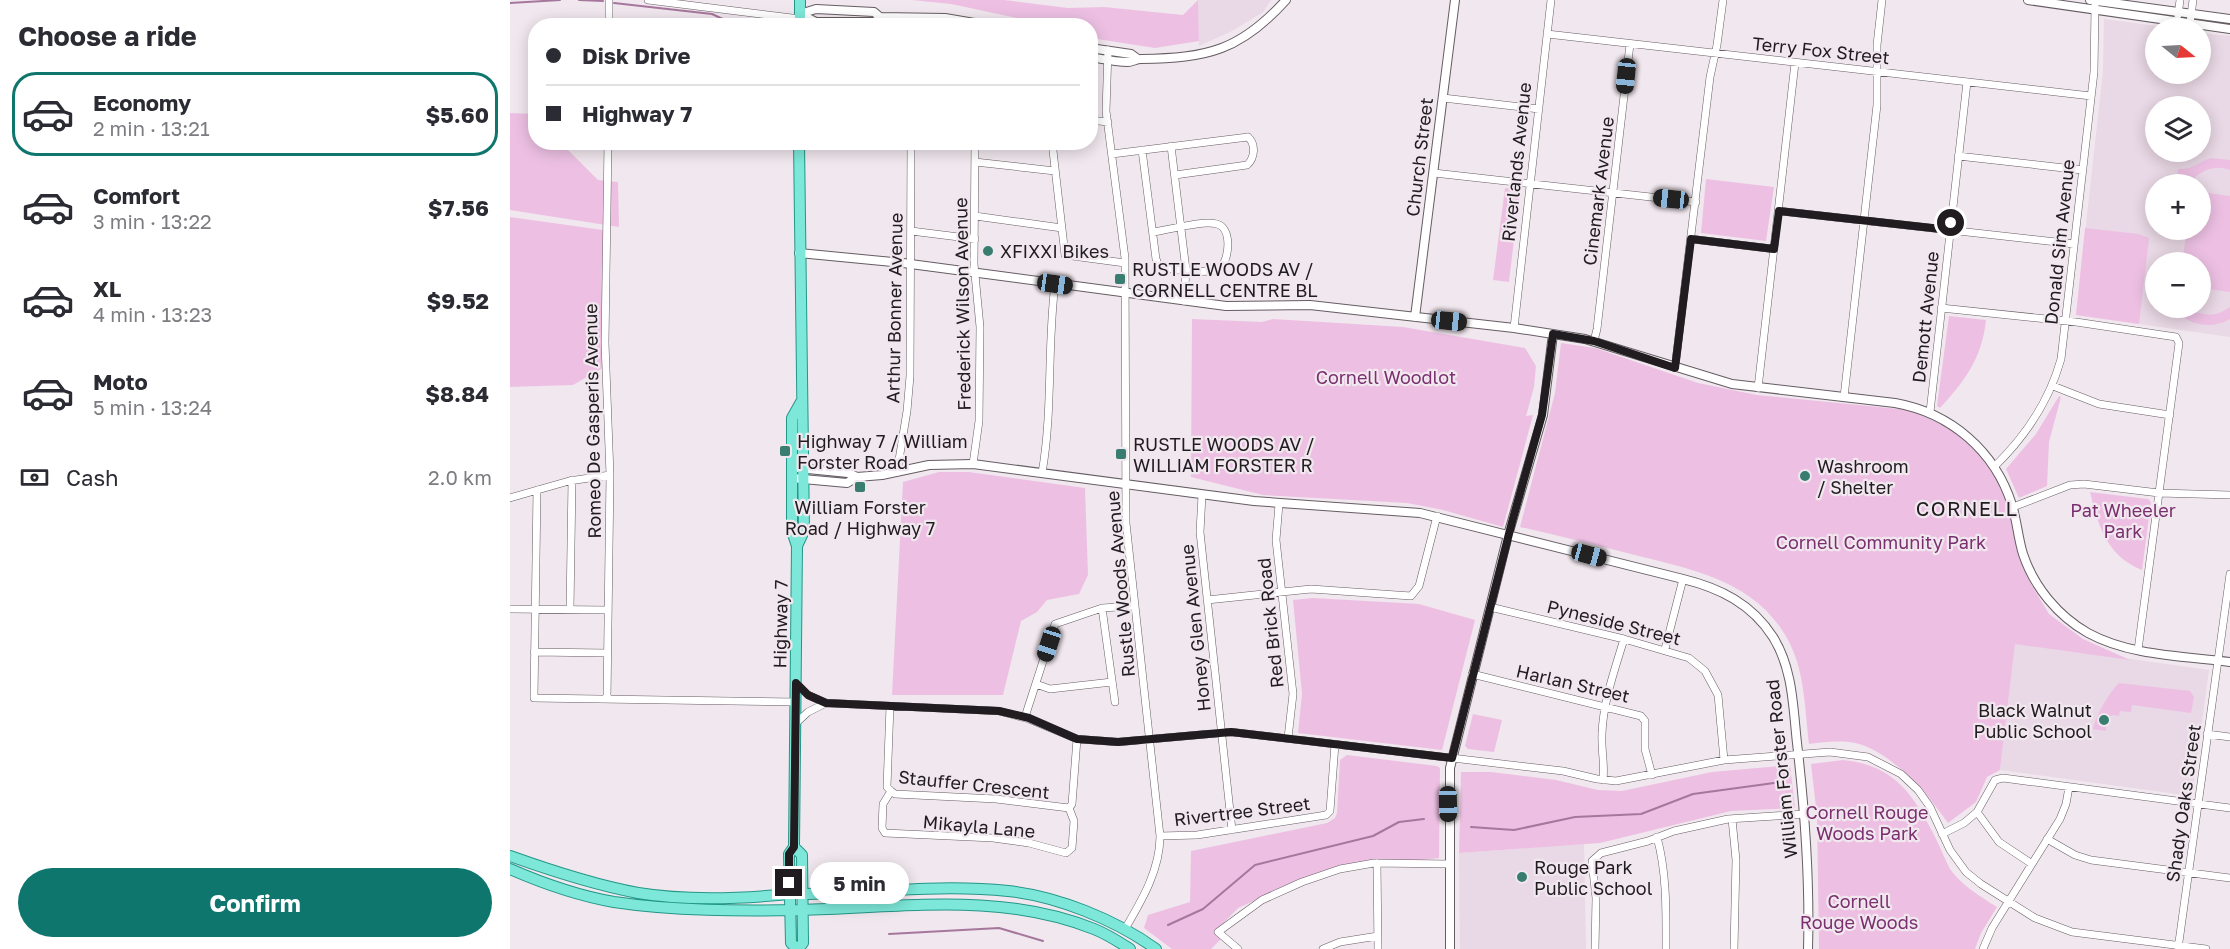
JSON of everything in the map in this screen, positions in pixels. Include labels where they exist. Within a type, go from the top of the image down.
[{"type":"main road","points":[[800,0],[800,18]]},
{"type":"main road","name":"Highway 7","points":[[797,546],[804,531],[799,150]]},
{"type":"main road","name":"Highway 7","points":[[794,847],[802,855],[803,943],[797,949],[791,943],[789,910],[789,854],[794,847],[797,546],[792,531],[792,418],[801,402]]},
{"type":"main road","points":[[510,856],[566,876],[639,893],[686,898],[789,894]]},
{"type":"main road","points":[[510,869],[612,902],[690,908],[802,910],[950,904],[1001,906],[1035,911],[1096,929],[1130,949]]},
{"type":"main road","points":[[802,894],[962,889],[1009,891],[1040,897],[1125,929],[1156,949]]},
{"type":"street","points":[[609,0],[609,18]]},
{"type":"street","points":[[648,0],[785,18]]},
{"type":"street","points":[[1098,58],[1130,62],[1138,59],[1181,59],[1231,45],[1254,31],[1286,0]]},
{"type":"street","name":"Church Street","points":[[1415,317],[1455,0]]},
{"type":"street","name":"Riverlands Avenue","points":[[1514,328],[1551,0]]},
{"type":"street","points":[[1675,368],[1710,77],[1723,0]]},
{"type":"street","points":[[1844,397],[1877,105],[1877,45],[1882,0]]},
{"type":"street","points":[[2028,0],[2150,18]]},
{"type":"street","points":[[2093,0],[2230,19]]},
{"type":"street","name":"Donald Sim Avenue","points":[[1994,467],[2032,425],[2053,386],[2061,359],[2094,72],[2095,10],[2093,0]]},
{"type":"street","points":[[2178,18],[2180,0]]},
{"type":"street","points":[[2191,18],[2193,0]]},
{"type":"street","points":[[2211,26],[2230,29]]},
{"type":"street","name":"Terry Fox Street","points":[[1547,34],[2091,96]]},
{"type":"street","name":"Cinemark Avenue","points":[[1594,341],[1614,192],[1630,44]]},
{"type":"street","points":[[1098,49],[1131,54],[1138,59]]},
{"type":"street","name":"Rustle Woods Avenue","points":[[1108,50],[1108,122],[1125,262],[1126,523],[1160,836],[1157,861],[1146,891],[1125,929]]},
{"type":"street","points":[[1758,388],[1795,63]]},
{"type":"street","name":"Demott Avenue","points":[[1929,412],[1967,82]]},
{"type":"street","points":[[1443,98],[1539,109]]},
{"type":"street","points":[[1098,121],[1108,122]]},
{"type":"street","points":[[1112,154],[1249,133],[1254,147],[1252,158],[1247,165],[1175,175]]},
{"type":"street","points":[[1171,146],[1186,270],[1184,301]]},
{"type":"street","name":"Romeo De Gasperis Avenue","points":[[607,699],[610,475],[605,343],[608,150]]},
{"type":"street","name":"Arthur Bonner Avenue","points":[[897,472],[910,389],[911,150]]},
{"type":"street","name":"Frederick Wilson Avenue","points":[[973,464],[979,406],[980,327],[975,273],[975,150]]},
{"type":"street","points":[[1053,150],[1065,255],[1125,262]]},
{"type":"street","points":[[1142,150],[1153,232],[1158,264],[1165,267],[1212,272],[1221,268],[1225,259],[1227,234],[1222,226],[1214,223],[1153,232]]},
{"type":"street","points":[[1958,156],[2082,170]]},
{"type":"street","points":[[975,162],[1055,171]]},
{"type":"street","points":[[1434,173],[1696,202]]},
{"type":"street","points":[[1779,211],[2074,244]]},
{"type":"street","points":[[975,216],[1062,228]]},
{"type":"street","points":[[911,231],[975,239]]},
{"type":"street","points":[[1691,239],[1774,249]]},
{"type":"street","points":[[799,253],[911,264],[1239,308],[1297,304],[1514,328],[1594,341],[1716,381],[1758,388],[1896,403],[1929,412],[1966,435],[1994,467],[2013,507],[2027,565],[2040,588],[2069,620],[2090,634],[2111,643],[2138,650],[2230,662]]},
{"type":"street","points":[[1042,473],[1049,422],[1050,322],[1055,284]]},
{"type":"street","points":[[1941,308],[2175,337],[2179,343],[2138,650]]},
{"type":"street","points":[[1450,949],[1449,783],[1452,758],[1508,535],[1542,415],[1553,334]]},
{"type":"street","points":[[2053,386],[2098,404],[2170,415]]},
{"type":"street","name":"William Forster Road","points":[[792,473],[848,473],[857,477],[941,464],[973,464],[1279,504],[1412,512],[1437,516],[1719,590],[1738,601],[1759,618],[1774,638],[1789,675],[1805,814],[1809,895],[1808,949]]},
{"type":"street","points":[[510,498],[572,480],[610,475]]},
{"type":"street","points":[[570,610],[572,480]]},
{"type":"street","points":[[2013,507],[2070,485],[2091,483],[2159,493],[2230,495]]},
{"type":"street","points":[[537,490],[534,698],[795,702]]},
{"type":"street","name":"Honey Glen Avenue","points":[[1202,495],[1199,521],[1232,830]]},
{"type":"street","name":"Red Brick Road","points":[[1279,504],[1276,540],[1293,694],[1288,738]]},
{"type":"street","points":[[1207,600],[1316,589],[1406,596],[1415,594],[1437,516]]},
{"type":"street","name":"Shady Oaks Street","points":[[2179,947],[2230,575]]},
{"type":"street","points":[[1665,649],[1683,579]]},
{"type":"street","points":[[1025,717],[1055,624],[1102,608],[1134,606]]},
{"type":"street","name":"Pyneside Street","points":[[1490,607],[1665,649],[1681,654],[1697,664],[1713,684],[1720,704],[1724,760]]},
{"type":"street","points":[[1102,608],[1115,702]]},
{"type":"street","points":[[510,609],[608,610]]},
{"type":"street","points":[[1603,780],[1605,762],[1602,733],[1606,706],[1623,639]]},
{"type":"street","points":[[534,652],[608,653]]},
{"type":"street","name":"Harlan Street","points":[[1472,674],[1641,716],[1645,721],[1645,749],[1652,775]]},
{"type":"street","points":[[1036,684],[1050,689],[1112,682]]},
{"type":"street","points":[[796,683],[808,695],[826,703],[999,711],[1025,717],[1077,739],[1118,742],[1222,732],[1563,771],[1603,780],[1627,780],[1724,760],[1846,753],[1868,757],[1901,774],[1918,790],[1930,807],[1954,856],[1966,872],[2008,902],[2044,923],[2072,932],[2206,949]]},
{"type":"street","points":[[795,724],[808,712],[826,703]]},
{"type":"street","name":"Stauffer Crescent","points":[[890,706],[887,787],[895,794],[996,799],[1069,808],[1072,804],[1077,739]]},
{"type":"street","points":[[2207,734],[2230,737]]},
{"type":"street","name":"Rivertree Street","points":[[1160,836],[1197,835],[1326,815],[1330,811],[1335,744]]},
{"type":"street","points":[[1942,834],[1964,823],[1977,812],[1984,804],[1991,785],[1998,778],[2230,808]]},
{"type":"street","points":[[1983,949],[1986,938],[2064,812],[2069,787]]},
{"type":"street","name":"Mikayla Lane","points":[[891,791],[883,804],[882,828],[885,832],[1002,839],[1029,843],[1066,853],[1072,848],[1074,822],[1069,808]]},
{"type":"street","points":[[1977,812],[1999,842],[2032,864]]},
{"type":"street","points":[[1595,949],[1596,898],[1593,861],[1601,853],[1674,831],[1732,819],[1805,814]]},
{"type":"street","points":[[1732,819],[1736,860],[1734,949]]},
{"type":"street","points":[[1657,837],[1664,861],[1666,881],[1666,949]]},
{"type":"street","points":[[2047,839],[2075,855],[2091,860],[2230,878]]},
{"type":"street","points":[[1238,949],[1218,932],[1262,900],[1302,882],[1340,869],[1377,863],[1449,864]]},
{"type":"street","points":[[1377,863],[1378,949]]},
{"type":"street","points":[[1323,949],[1340,942],[1378,936]]},
{"type":"shaded area","points":[[1198,0],[1271,0],[1263,12],[1232,31],[1199,46]]},
{"type":"shaded area","points":[[2104,19],[2145,25],[2145,84],[2211,84],[2211,34],[2230,36],[2230,337],[2076,315],[2103,71]]},
{"type":"shaded area","name":"Black Walnut Public School","points":[[2015,643],[2209,670],[2192,796],[2000,770]]},
{"type":"shaded area","name":"Rouge Park Public School","points":[[1584,844],[1586,949],[1460,949],[1459,853]]},
{"type":"green space","points":[[912,0],[1004,0],[1068,8],[1104,7],[1183,15],[1198,0],[1199,41],[1155,48],[1098,39],[1098,18],[1017,18],[951,4]]},
{"type":"green space","points":[[510,113],[528,114],[528,150],[568,150],[598,180],[618,182],[619,227],[510,210]]},
{"type":"green space","points":[[2211,158],[2230,160],[2230,170],[2213,168],[2199,174],[2177,174],[2178,169],[2202,162],[2211,162]]},
{"type":"green space","points":[[1706,179],[1774,187],[1766,241],[1701,233]]},
{"type":"green space","points":[[1505,188],[1520,189],[1509,282],[1493,280]]},
{"type":"green space","points":[[2211,193],[2230,196],[2230,292],[2211,289],[2211,252],[2184,252],[2185,240],[2211,240]]},
{"type":"green space","points":[[510,217],[610,231],[608,365],[573,385],[510,387]]},
{"type":"green space","points":[[2085,228],[2138,234],[2145,237],[2145,240],[2149,240],[2147,252],[2145,252],[2139,324],[2076,315]]},
{"type":"green space","points":[[2230,307],[2230,319],[2214,325],[2199,324],[2185,318],[2211,318],[2211,314]]},
{"type":"green space","points":[[1949,316],[1986,320],[1981,346],[1971,368],[1940,408],[1937,406]]},
{"type":"green space","name":"Cornell Woodlot","points":[[1192,319],[1262,322],[1273,319],[1403,327],[1525,348],[1536,366],[1534,387],[1526,416],[1533,415],[1503,527],[1443,510],[1407,503],[1263,495],[1191,477]]},
{"type":"green space","name":"Cornell Community Park","points":[[1561,343],[1595,348],[1698,383],[1757,395],[1909,410],[1952,429],[1970,442],[1989,463],[2001,483],[2031,584],[2049,614],[2083,639],[2130,660],[2015,644],[2000,770],[1987,777],[1976,802],[1948,823],[1908,775],[1882,755],[1849,742],[1809,744],[1802,681],[1796,657],[1778,624],[1762,606],[1723,582],[1701,573],[1520,527],[1555,393]]},
{"type":"green space","points":[[2059,396],[2061,397],[2049,442],[2047,486],[2019,498],[2006,469],[2036,434]]},
{"type":"green space","points":[[939,472],[969,472],[1085,488],[1088,575],[1079,594],[1047,600],[1037,612],[1021,621],[1003,695],[892,695],[903,482]]},
{"type":"green space","name":"Pat Wheeler Park","points":[[2090,492],[2148,499],[2151,502],[2142,570],[2120,557],[2112,548],[2101,528]]},
{"type":"green space","points":[[1313,598],[1419,604],[1475,620],[1442,750],[1298,733],[1302,694],[1293,600]]},
{"type":"green space","points":[[2119,683],[2190,691],[2194,697],[2191,713],[2132,705],[2131,712],[2120,711],[2119,716],[2113,715],[2107,718],[2106,731],[2093,729],[2103,704]]},
{"type":"green space","points":[[1473,714],[1502,720],[1494,752],[1468,749],[1465,746]]},
{"type":"green space","points":[[1347,755],[1440,768],[1439,858],[1319,872],[1238,908],[1215,932],[1221,939],[1211,949],[1172,949],[1144,928],[1148,915],[1190,902],[1191,851],[1327,823],[1335,818],[1340,760]]},
{"type":"green space","points":[[1843,760],[1875,768],[1899,783],[1918,806],[1950,869],[1972,890],[1997,907],[1981,933],[1975,949],[1819,949],[1817,816],[1811,764]]},
{"type":"green space","points":[[1790,765],[1795,808],[1731,811],[1600,843],[1459,853],[1461,772],[1491,772],[1556,780],[1598,790],[1622,791],[1712,772]]},
{"type":"waterway","points":[[510,3],[560,0]]},
{"type":"waterway","points":[[579,0],[603,1]]},
{"type":"waterway","points":[[614,3],[712,14],[721,18]]},
{"type":"waterway","points":[[1471,827],[1514,830],[1575,817],[1641,814],[1693,794],[1774,783]]},
{"type":"waterway","points":[[1168,925],[1203,909],[1255,865],[1373,836],[1399,822],[1424,819]]},
{"type":"waterway","points":[[889,934],[999,928],[1043,941]]},
{"type":"place","name":"XFIXXI Bikes","points":[[988,251]]},
{"type":"place","name":"RUSTLE WOODS AV / CORNELL CENTRE BL","points":[[1120,279]]},
{"type":"place","name":"Highway 7 / William Forster Road","points":[[785,451]]},
{"type":"place","name":"RUSTLE WOODS AV / WILLIAM FORSTER R","points":[[1121,454]]},
{"type":"place","name":"Washroom / Shelter","points":[[1805,476]]},
{"type":"place","name":"William Forster Road / Highway 7","points":[[860,487]]},
{"type":"place","name":"Black Walnut Public School","points":[[2104,720]]},
{"type":"place","name":"Rouge Park Public School","points":[[1522,877]]},
{"type":"district","name":"CORNELL","points":[[1967,508]]},
{"type":"route","points":[[789,883],[789,854],[794,847],[796,683],[808,695],[826,703],[999,711],[1029,718],[1077,739],[1118,742],[1231,732],[1452,758],[1472,674],[1542,415],[1553,334],[1594,341],[1675,368],[1691,239],[1774,249],[1779,211],[1950,230],[1951,223]]},
{"type":"park label","name":"Cornell Rouge Woods Park","points":[[1867,822]]},
{"type":"park label","name":"Cornell Rouge Woods","points":[[1859,911]]}]
